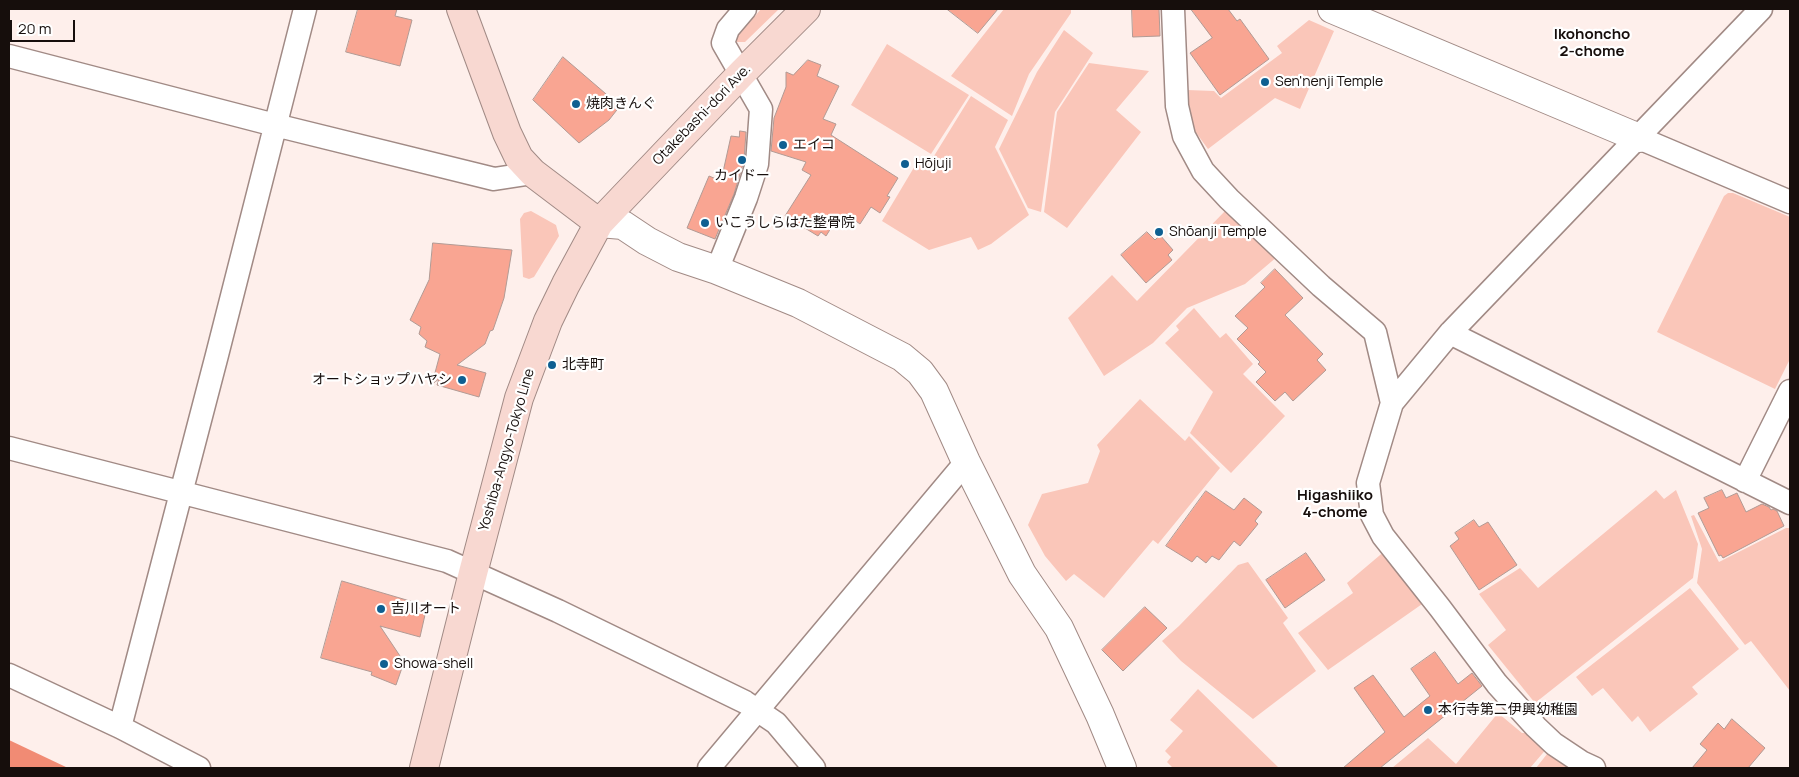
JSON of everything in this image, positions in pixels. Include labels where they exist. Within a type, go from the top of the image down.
[{"type":"main road","points":[[461,9],[507,133],[519,158],[533,173],[599,223]]},
{"type":"main road","name":"Otakebashi-dori Ave.","points":[[599,223],[742,73],[806,9]]},
{"type":"main road","name":"Yoshiba-Angyo-Tokyo Line","points":[[424,768],[508,437],[525,382],[548,321],[599,223]]},
{"type":"street","points":[[120,727],[220,345],[305,9]]},
{"type":"street","points":[[718,270],[757,164],[761,109],[723,42],[728,29],[745,9]]},
{"type":"street","points":[[1173,9],[1177,106],[1184,136],[1202,171],[1229,200],[1320,286],[1375,332],[1392,403]]},
{"type":"street","points":[[1332,9],[1790,202]]},
{"type":"street","points":[[1594,768],[1581,762],[1554,744],[1536,728],[1497,684],[1383,536],[1372,515],[1368,482],[1392,403],[1450,333],[1761,9]]},
{"type":"street","points":[[9,56],[494,179],[533,173]]},
{"type":"street","points":[[599,223],[624,225],[647,241],[678,257],[718,270],[798,303],[902,357],[920,372],[934,391],[966,462],[1022,574],[1059,628],[1100,715],[1122,768]]},
{"type":"street","points":[[1450,333],[1790,503]]},
{"type":"street","points":[[1745,481],[1790,391]]},
{"type":"street","points":[[9,448],[447,561],[745,702],[776,723],[814,768]]},
{"type":"street","points":[[709,768],[966,462]]},
{"type":"street","points":[[9,675],[120,727],[199,768]]},
{"type":"shaded area","points":[[761,9],[779,9],[745,42],[737,42],[737,37]]},
{"type":"shaded area","points":[[1004,9],[1071,9],[1071,13],[1029,74],[1012,116],[951,76]]},
{"type":"shaded area","points":[[1309,20],[1334,31],[1300,109],[1275,98],[1208,149],[1192,127],[1187,90],[1214,91],[1221,98],[1282,53],[1277,46]]},
{"type":"shaded area","points":[[1064,30],[1093,53],[1055,112],[1041,212],[1028,208],[999,149],[1037,72]]},
{"type":"shaded area","points":[[887,44],[969,95],[931,154],[851,105]]},
{"type":"shaded area","points":[[1089,63],[1149,71],[1116,110],[1141,132],[1067,228],[1044,212],[1057,112]]},
{"type":"shaded area","points":[[971,96],[1008,120],[995,147],[1029,215],[991,244],[978,250],[971,237],[929,250],[882,221],[919,159],[934,156]]},
{"type":"shaded area","points":[[1728,193],[1733,193],[1790,217],[1790,359],[1775,389],[1657,332],[1724,196]]},
{"type":"shaded area","points":[[1227,209],[1278,256],[1245,284],[1187,308],[1153,343],[1104,376],[1068,318],[1112,275],[1137,301]]},
{"type":"shaded area","points":[[531,211],[556,225],[559,236],[534,277],[529,279],[523,277],[520,219],[524,213]]},
{"type":"shaded area","points":[[1194,308],[1220,338],[1226,333],[1253,364],[1243,374],[1285,416],[1231,473],[1190,433],[1213,392],[1165,343],[1179,330],[1176,326]]},
{"type":"shaded area","points":[[1140,399],[1185,441],[1189,436],[1220,468],[1158,544],[1153,540],[1104,598],[1074,574],[1066,581],[1045,556],[1028,525],[1042,494],[1088,483],[1100,451],[1097,445]]},
{"type":"shaded area","points":[[1656,490],[1664,499],[1676,490],[1698,544],[1693,578],[1535,703],[1488,645],[1506,630],[1479,594],[1520,568],[1538,588]]},
{"type":"shaded area","points":[[1694,515],[1719,562],[1786,528],[1790,528],[1790,691],[1751,641],[1745,645],[1697,583],[1702,549],[1691,516]]},
{"type":"shaded area","points":[[1386,550],[1425,602],[1328,670],[1298,633],[1353,593],[1347,583]]},
{"type":"shaded area","points":[[1248,562],[1288,618],[1283,623],[1316,671],[1253,719],[1181,661],[1162,641],[1238,565]]},
{"type":"shaded area","points":[[1690,588],[1739,649],[1692,687],[1698,694],[1650,732],[1638,716],[1632,722],[1603,688],[1592,696],[1576,677]]},
{"type":"shaded area","points":[[1198,689],[1279,768],[1173,768],[1167,762],[1171,757],[1165,751],[1183,731],[1170,720]]},
{"type":"shaded area","points":[[1498,713],[1522,733],[1533,733],[1548,747],[1530,768],[1392,768],[1428,738],[1456,764]]},
{"type":"shaded area","points":[[9,740],[68,768],[9,768]]},
{"type":"shaded area","points":[[1551,749],[1580,768],[1536,768]]},
{"type":"building","points":[[358,9],[397,9],[395,16],[412,20],[400,66],[346,52]]},
{"type":"building","points":[[947,9],[998,9],[978,33]]},
{"type":"building","points":[[1132,9],[1159,9],[1160,36],[1133,37]]},
{"type":"building","points":[[1191,9],[1228,9],[1237,21],[1240,19],[1269,59],[1220,95],[1190,53],[1212,38]]},
{"type":"building","points":[[563,57],[620,106],[609,120],[579,143],[533,100]]},
{"type":"building","points":[[808,60],[821,65],[817,76],[839,86],[823,119],[836,124],[831,135],[898,178],[887,196],[890,197],[880,213],[871,207],[860,224],[846,214],[843,220],[838,217],[826,236],[821,232],[818,236],[785,216],[811,175],[802,170],[806,162],[771,151],[774,118],[786,87],[786,72],[793,75]]},
{"type":"building","points":[[740,131],[746,132],[744,161],[734,194],[715,239],[687,228],[709,176],[721,181],[731,136],[739,137]]},
{"type":"building","points":[[1147,232],[1155,240],[1160,235],[1173,250],[1168,255],[1172,260],[1146,283],[1121,255]]},
{"type":"building","points":[[433,243],[512,250],[504,298],[493,330],[490,331],[485,344],[457,365],[486,373],[479,397],[437,385],[439,379],[432,384],[440,354],[425,347],[427,341],[419,334],[421,327],[410,320],[429,280]]},
{"type":"building","points":[[1275,269],[1303,298],[1285,315],[1323,354],[1317,360],[1326,370],[1293,401],[1285,392],[1275,401],[1256,382],[1266,372],[1258,364],[1260,362],[1237,339],[1248,328],[1235,316],[1265,287],[1261,283]]},
{"type":"building","points":[[1722,490],[1726,498],[1737,493],[1746,512],[1762,504],[1771,510],[1777,511],[1784,526],[1723,558],[1721,555],[1719,556],[1698,513],[1709,508],[1704,498]]},
{"type":"building","points":[[1206,491],[1234,510],[1244,498],[1262,512],[1255,521],[1258,524],[1240,546],[1234,541],[1219,560],[1212,556],[1206,563],[1197,556],[1192,562],[1166,546]]},
{"type":"building","points":[[1474,520],[1479,527],[1488,522],[1517,565],[1479,590],[1450,546],[1459,539],[1455,533]]},
{"type":"building","points":[[1306,553],[1325,580],[1285,608],[1266,580]]},
{"type":"building","points":[[342,581],[427,606],[420,637],[380,626],[404,662],[396,685],[371,675],[372,672],[321,658]]},
{"type":"building","points":[[1145,607],[1167,628],[1123,671],[1102,650]]},
{"type":"building","points":[[1435,652],[1458,684],[1472,673],[1482,686],[1380,768],[1343,768],[1385,732],[1354,688],[1373,675],[1404,717],[1430,696],[1411,669]]},
{"type":"building","points":[[1732,719],[1765,748],[1748,768],[1692,768],[1707,750],[1700,744],[1718,723],[1724,729]]},
{"type":"place","name":"Sen'nenji Temple","points":[[1265,82]]},
{"type":"place","name":"焼肉きんぐ","points":[[576,104]]},
{"type":"place","name":"エイコ","points":[[783,145]]},
{"type":"place","name":"カイドー","points":[[742,160]]},
{"type":"place","name":"Hōjuji","points":[[905,164]]},
{"type":"place","name":"いこうしらはた整骨院","points":[[705,223]]},
{"type":"place","name":"Shōanji Temple","points":[[1159,232]]},
{"type":"place","name":"北寺町","points":[[552,365]]},
{"type":"place","name":"オートショップハヤシ","points":[[462,380]]},
{"type":"place","name":"吉川オート","points":[[381,609]]},
{"type":"place","name":"Showa-shell","points":[[384,664]]},
{"type":"place","name":"本行寺第二伊興幼稚園","points":[[1428,710]]},
{"type":"district","name":"Ikohoncho 2-chome","points":[[1592,44]]},
{"type":"district","name":"Higashiiko 4-chome","points":[[1335,504]]}]
